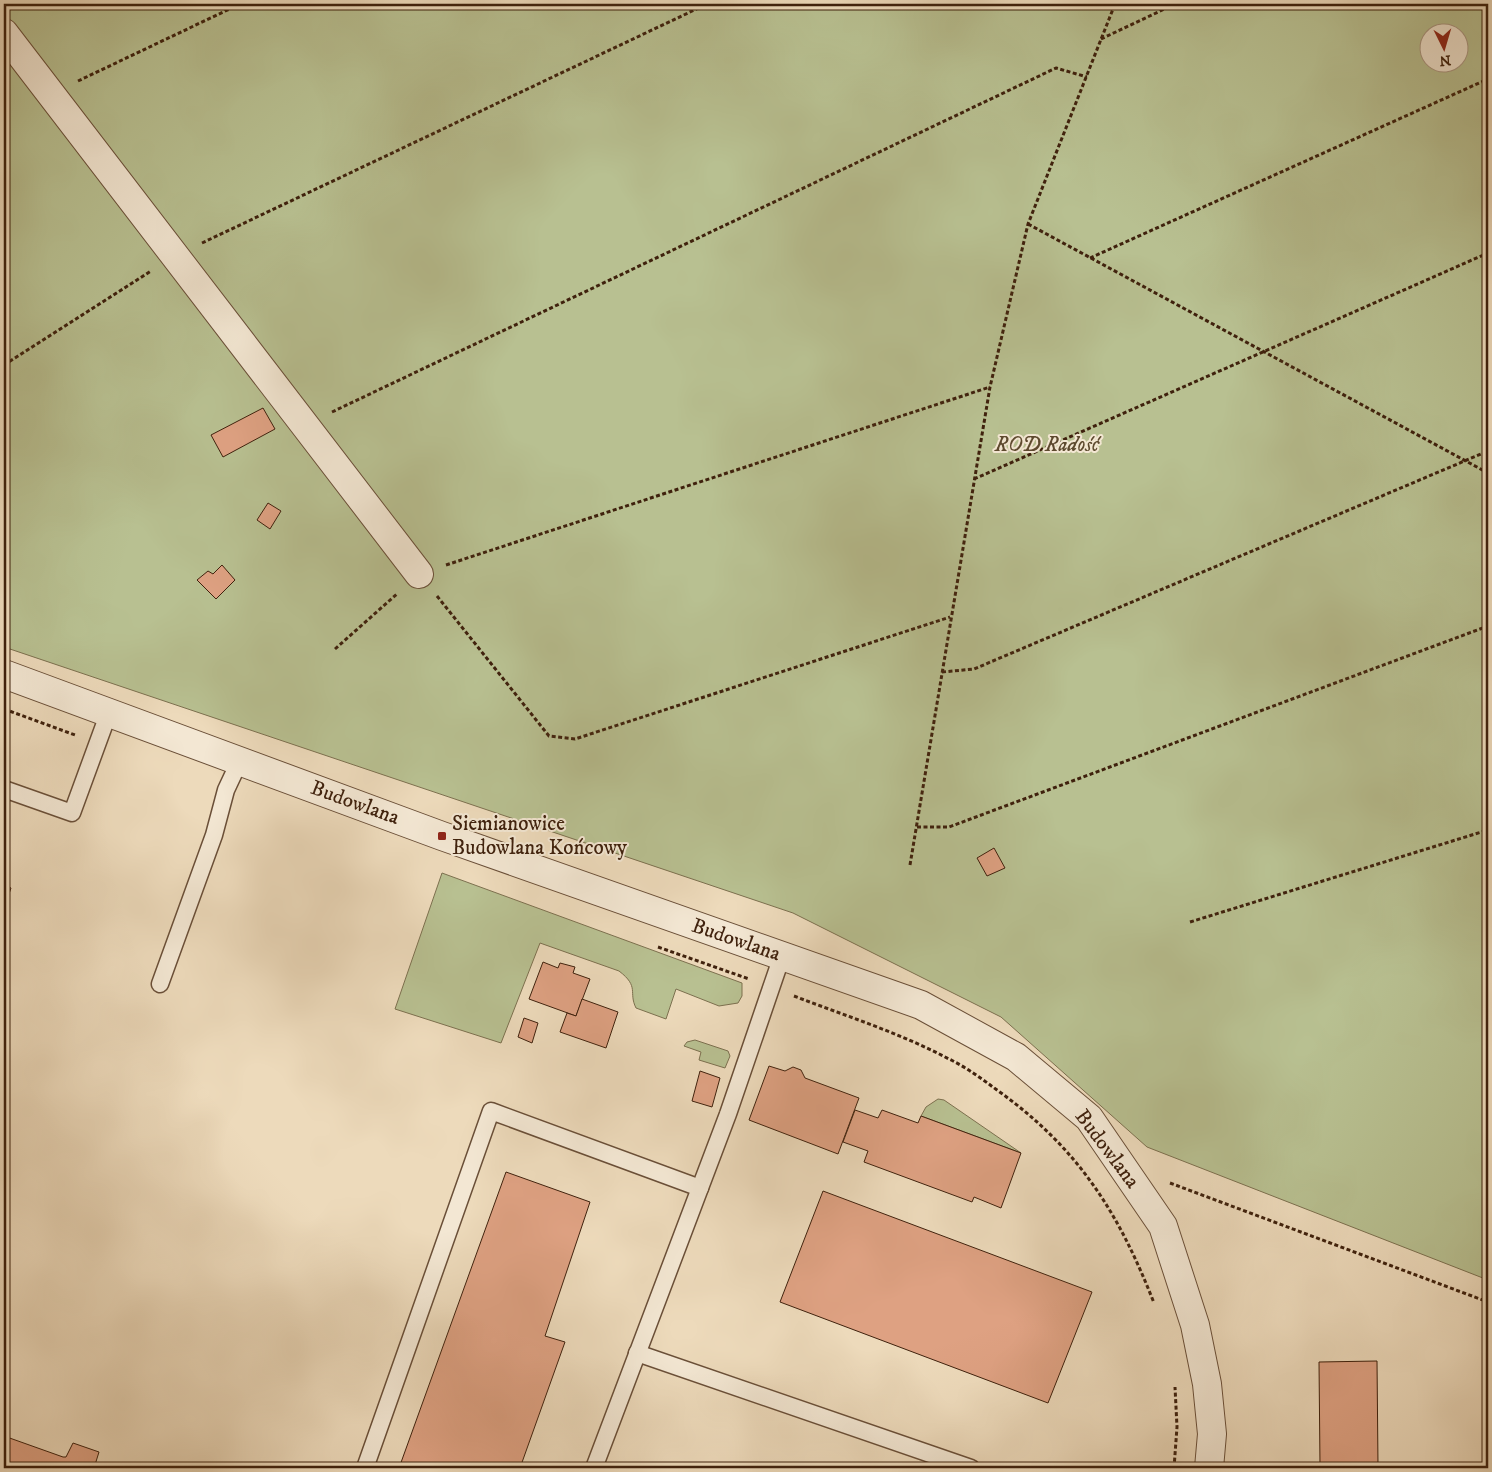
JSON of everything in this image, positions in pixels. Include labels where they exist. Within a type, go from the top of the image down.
[{"type":"street","points":[[4,33],[419,574]]},
{"type":"street","name":"Budowlana","points":[[4,674],[442,836],[921,1005],[1016,1057],[1089,1118],[1163,1226],[1196,1325],[1207,1384],[1212,1434],[1209,1468]]},
{"type":"lane","points":[[4,789],[72,813],[109,712]]},
{"type":"lane","points":[[160,984],[214,834],[226,790],[240,760]]},
{"type":"lane","points":[[594,1468],[728,1114],[782,956]]},
{"type":"lane","points":[[365,1468],[491,1111],[700,1188]]},
{"type":"lane","points":[[638,1353],[971,1468]]},
{"type":"path","points":[[51,94],[240,4]]},
{"type":"path","points":[[4,365],[175,256],[707,4]]},
{"type":"path","points":[[910,866],[950,617],[990,387],[1028,224],[1115,4]]},
{"type":"path","points":[[1101,39],[1175,4]]},
{"type":"path","points":[[304,425],[1056,68],[1087,77]]},
{"type":"path","points":[[1090,258],[1488,79]]},
{"type":"path","points":[[1028,224],[1488,472]]},
{"type":"path","points":[[974,479],[1488,253]]},
{"type":"path","points":[[335,649],[419,574],[990,387]]},
{"type":"path","points":[[942,672],[974,669],[1488,452]]},
{"type":"path","points":[[419,574],[549,736],[575,739],[950,617]]},
{"type":"path","points":[[917,827],[948,827],[1488,626]]},
{"type":"path","points":[[1190,922],[1488,830]]},
{"type":"path","points":[[649,943],[895,1034],[950,1059],[1030,1114],[1060,1142],[1094,1183],[1118,1223],[1140,1266],[1157,1310]]},
{"type":"path","points":[[1167,1182],[1488,1302]]},
{"type":"path","points":[[1174,1382],[1177,1426],[1174,1468]]},
{"type":"green space","name":"ROD Radość","points":[[4,4],[1488,4],[1488,1280],[1147,1147],[1001,1017],[793,913],[4,647]]},
{"type":"green space","points":[[442,873],[742,983],[742,996],[738,1003],[719,1006],[676,989],[666,1019],[636,1008],[629,981],[619,971],[540,943],[501,1043],[395,1009]]},
{"type":"green space","points":[[695,1040],[728,1051],[730,1056],[725,1068],[699,1060],[701,1052],[684,1046],[687,1042]]},
{"type":"green space","points":[[938,1099],[944,1100],[1021,1153],[921,1116],[926,1107]]},
{"type":"building","points":[[263,408],[275,429],[223,457],[211,435]]},
{"type":"building","points":[[268,503],[281,511],[270,529],[257,520]]},
{"type":"building","points":[[222,565],[235,580],[216,599],[197,580],[208,571],[213,574]]},
{"type":"building","points":[[994,848],[1005,868],[987,876],[977,858]]},
{"type":"building","points":[[4,885],[11,888],[4,909]]},
{"type":"building","points":[[543,962],[558,968],[560,963],[575,967],[573,973],[590,979],[576,1016],[529,999]]},
{"type":"building","points":[[582,999],[618,1012],[606,1048],[560,1032],[567,1013],[576,1016]]},
{"type":"building","points":[[524,1018],[538,1023],[532,1043],[518,1037]]},
{"type":"building","points":[[769,1066],[785,1071],[793,1067],[801,1070],[805,1078],[859,1098],[838,1154],[749,1120]]},
{"type":"building","points":[[700,1071],[720,1078],[712,1107],[692,1101]]},
{"type":"building","points":[[855,1110],[878,1118],[882,1110],[918,1123],[921,1116],[1021,1153],[1001,1208],[974,1197],[972,1202],[864,1162],[868,1151],[843,1142]]},
{"type":"building","points":[[506,1172],[590,1202],[545,1336],[565,1342],[520,1468],[399,1468]]},
{"type":"building","points":[[823,1191],[1092,1292],[1048,1403],[780,1302]]},
{"type":"building","points":[[1377,1361],[1378,1466],[1320,1466],[1319,1362]]},
{"type":"building","points":[[4,1436],[63,1457],[66,1457],[73,1443],[99,1452],[94,1468],[4,1468]]},
{"type":"place","name":"Siemianowice Budowlana Końcowy","points":[[442,836]]}]
